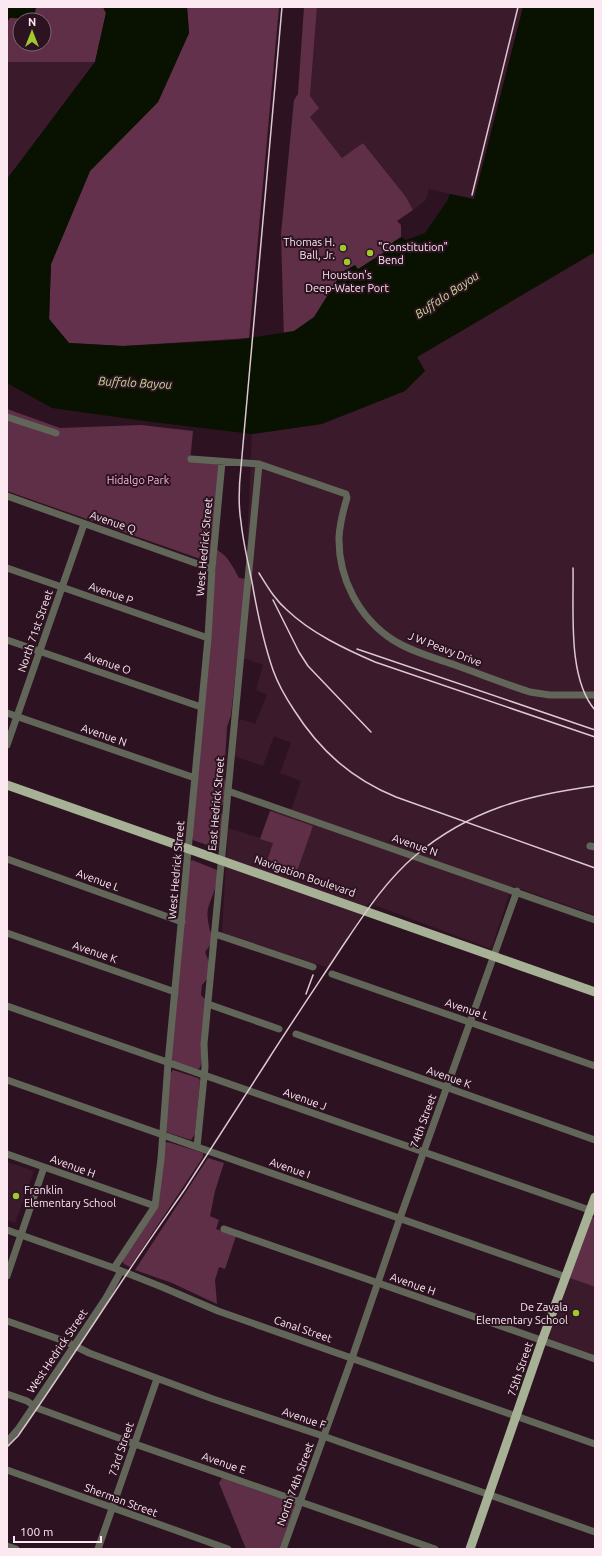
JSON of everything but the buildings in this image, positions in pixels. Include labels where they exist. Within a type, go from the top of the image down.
[{"type":"main road","name":"Navigation Boulevard","points":[[7,785],[595,992]]},
{"type":"main road","name":"75th Street","points":[[470,1549],[542,1341],[566,1277],[593,1212],[595,1197]]},
{"type":"street","points":[[7,417],[56,434]]},
{"type":"street","name":"J W Peavy Drive","points":[[191,459],[259,464],[346,494],[347,498],[341,521],[339,537],[340,554],[345,578],[357,604],[366,616],[379,630],[394,640],[414,650],[530,692],[550,695],[595,695]]},
{"type":"street","name":"West Hedrick Street","points":[[7,1442],[19,1428],[73,1345],[106,1298],[118,1269],[155,1206],[161,1159],[168,1063],[208,638],[212,568],[222,462]]},
{"type":"street","name":"East Hedrick Street","points":[[197,1147],[204,1076],[204,1044],[259,464]]},
{"type":"street","name":"Avenue Q","points":[[7,496],[212,568]]},
{"type":"street","name":"North 71st Street","points":[[7,745],[84,524]]},
{"type":"street","name":"Avenue P","points":[[7,568],[208,638]]},
{"type":"street","name":"Avenue O","points":[[7,640],[201,707]]},
{"type":"street","name":"Avenue N","points":[[7,713],[195,778]]},
{"type":"street","name":"Avenue N","points":[[228,792],[517,891],[595,920]]},
{"type":"street","name":"Avenue L","points":[[7,859],[182,922]]},
{"type":"street","name":"74th Street","points":[[352,1358],[400,1218],[517,891]]},
{"type":"street","name":"Avenue K","points":[[7,933],[175,992]]},
{"type":"street","points":[[215,934],[313,967]]},
{"type":"street","name":"Avenue L","points":[[332,974],[595,1066]]},
{"type":"street","points":[[208,1004],[279,1029]]},
{"type":"street","name":"Avenue J","points":[[7,1006],[593,1212]]},
{"type":"street","name":"Avenue K","points":[[296,1034],[595,1140]]},
{"type":"street","name":"Avenue I","points":[[7,1080],[566,1277]]},
{"type":"street","name":"Avenue H","points":[[7,1154],[155,1206]]},
{"type":"street","points":[[7,1276],[44,1167]]},
{"type":"street","name":"Avenue H","points":[[224,1229],[595,1359]]},
{"type":"street","name":"Canal Street","points":[[7,1230],[162,1286],[218,1312],[595,1444]]},
{"type":"street","name":"Avenue F","points":[[7,1321],[213,1399],[323,1436],[595,1532]]},
{"type":"street","name":"North 74th Street","points":[[282,1549],[301,1502],[323,1436],[352,1358]]},
{"type":"street","name":"73rd Street","points":[[98,1549],[157,1378]]},
{"type":"street","name":"Avenue E","points":[[7,1394],[26,1401],[34,1406],[135,1444],[435,1549]]},
{"type":"street","name":"Sherman Street","points":[[7,1470],[228,1549]]},
{"type":"street","points":[[7,1546],[16,1549]]},
{"type":"shaded area","points":[[187,7],[279,7],[249,338],[123,346],[69,343],[49,319],[51,264],[90,171],[158,102],[189,33]]},
{"type":"shaded area","points":[[317,7],[523,7],[474,199],[429,189],[426,200],[413,210],[406,197],[363,143],[343,159],[310,117],[310,96]]},
{"type":"shaded area","points":[[7,62],[95,62],[7,179]]},
{"type":"shaded area","points":[[595,252],[595,915],[512,886],[491,949],[369,903],[329,968],[222,933],[228,828],[260,838],[270,811],[292,808],[301,781],[280,773],[291,743],[274,736],[263,766],[234,756],[237,724],[241,719],[255,724],[267,695],[256,690],[263,665],[247,659],[242,659],[252,434],[322,424],[417,357]]},
{"type":"shaded area","name":"Franklin Elementary School","points":[[7,1162],[34,1171],[15,1223],[7,1220]]},
{"type":"shaded area","name":"De Zavala Elementary School","points":[[570,1278],[595,1287],[595,1357],[548,1340]]},
{"type":"green space","points":[[7,7],[103,7],[106,13],[95,62],[7,62]]},
{"type":"green space","points":[[304,7],[317,7],[310,96],[319,108],[310,117],[342,158],[363,143],[406,197],[413,210],[397,221],[401,225],[401,262],[284,341],[281,234],[294,100],[298,94]]},
{"type":"green space","name":"Hidalgo Park","points":[[7,409],[60,428],[141,425],[193,431],[190,461],[219,464],[211,558],[206,561],[7,491]]},
{"type":"green space","points":[[217,550],[227,559],[239,578],[246,579],[231,715],[227,727],[224,777],[225,793],[224,801],[219,813],[222,814],[222,823],[218,849],[193,840],[192,837]]},
{"type":"green space","points":[[270,811],[313,826],[295,877],[261,865],[262,859],[267,861],[273,843],[260,839]]},
{"type":"green space","points":[[192,860],[217,870],[216,887],[209,905],[208,913],[210,931],[212,932],[211,944],[205,952],[209,962],[208,978],[202,985],[201,995],[206,1000],[201,1063],[200,1068],[197,1069],[173,1061],[171,1057],[190,862]]},
{"type":"green space","points":[[173,1070],[200,1080],[195,1134],[191,1140],[166,1131],[170,1074]]},
{"type":"green space","points":[[168,1142],[203,1153],[203,1157],[130,1267],[122,1261],[153,1214],[165,1143]]},
{"type":"green space","points":[[208,1158],[224,1163],[215,1191],[210,1216],[219,1220],[216,1229],[236,1236],[225,1269],[219,1267],[215,1280],[217,1304],[172,1283],[135,1270]]},
{"type":"green space","points":[[592,1217],[595,1218],[595,1287],[570,1278]]},
{"type":"green space","points":[[222,1478],[296,1504],[279,1549],[246,1549],[219,1483]]},
{"type":"water","points":[[7,7],[36,7],[35,12],[12,12],[12,18],[10,18],[7,22]]},
{"type":"water","name":"Buffalo Bayou","points":[[103,7],[187,7],[189,33],[158,102],[90,171],[51,264],[49,319],[69,343],[123,346],[237,340],[294,331],[314,317],[342,272],[355,265],[358,269],[389,249],[387,246],[401,237],[406,240],[425,233],[447,201],[450,194],[474,199],[523,7],[595,7],[595,252],[417,357],[425,371],[405,391],[322,424],[252,434],[52,408],[7,383],[7,179],[95,62],[106,13]]},
{"type":"railway","points":[[282,7],[239,494],[243,537],[261,626],[273,670],[288,701],[304,725],[326,751],[365,782],[396,797],[595,868]]},
{"type":"railway","points":[[472,195],[518,7]]},
{"type":"railway","points":[[573,568],[573,623],[576,662],[580,680],[586,696],[595,710]]},
{"type":"railway","points":[[259,573],[279,602],[296,618],[317,633],[352,652],[375,662],[595,737]]},
{"type":"railway","points":[[273,600],[299,652],[308,666],[371,732]]},
{"type":"railway","points":[[357,649],[595,730]]},
{"type":"railway","points":[[7,1447],[18,1436],[32,1416],[140,1253],[185,1189],[357,924],[394,876],[416,855],[436,839],[457,826],[478,816],[500,807],[546,794],[595,786]]},
{"type":"railway","points":[[306,994],[313,975]]},
{"type":"place","name":"Thomas H. Ball, Jr.","points":[[343,248]]},
{"type":"place","name":"\"Constitution\" Bend","points":[[370,253]]},
{"type":"place","name":"Houston's Deep-Water Port","points":[[347,262]]},
{"type":"place","name":"Franklin Elementary School","points":[[16,1196]]},
{"type":"place","name":"De Zavala Elementary School","points":[[576,1313]]}]
